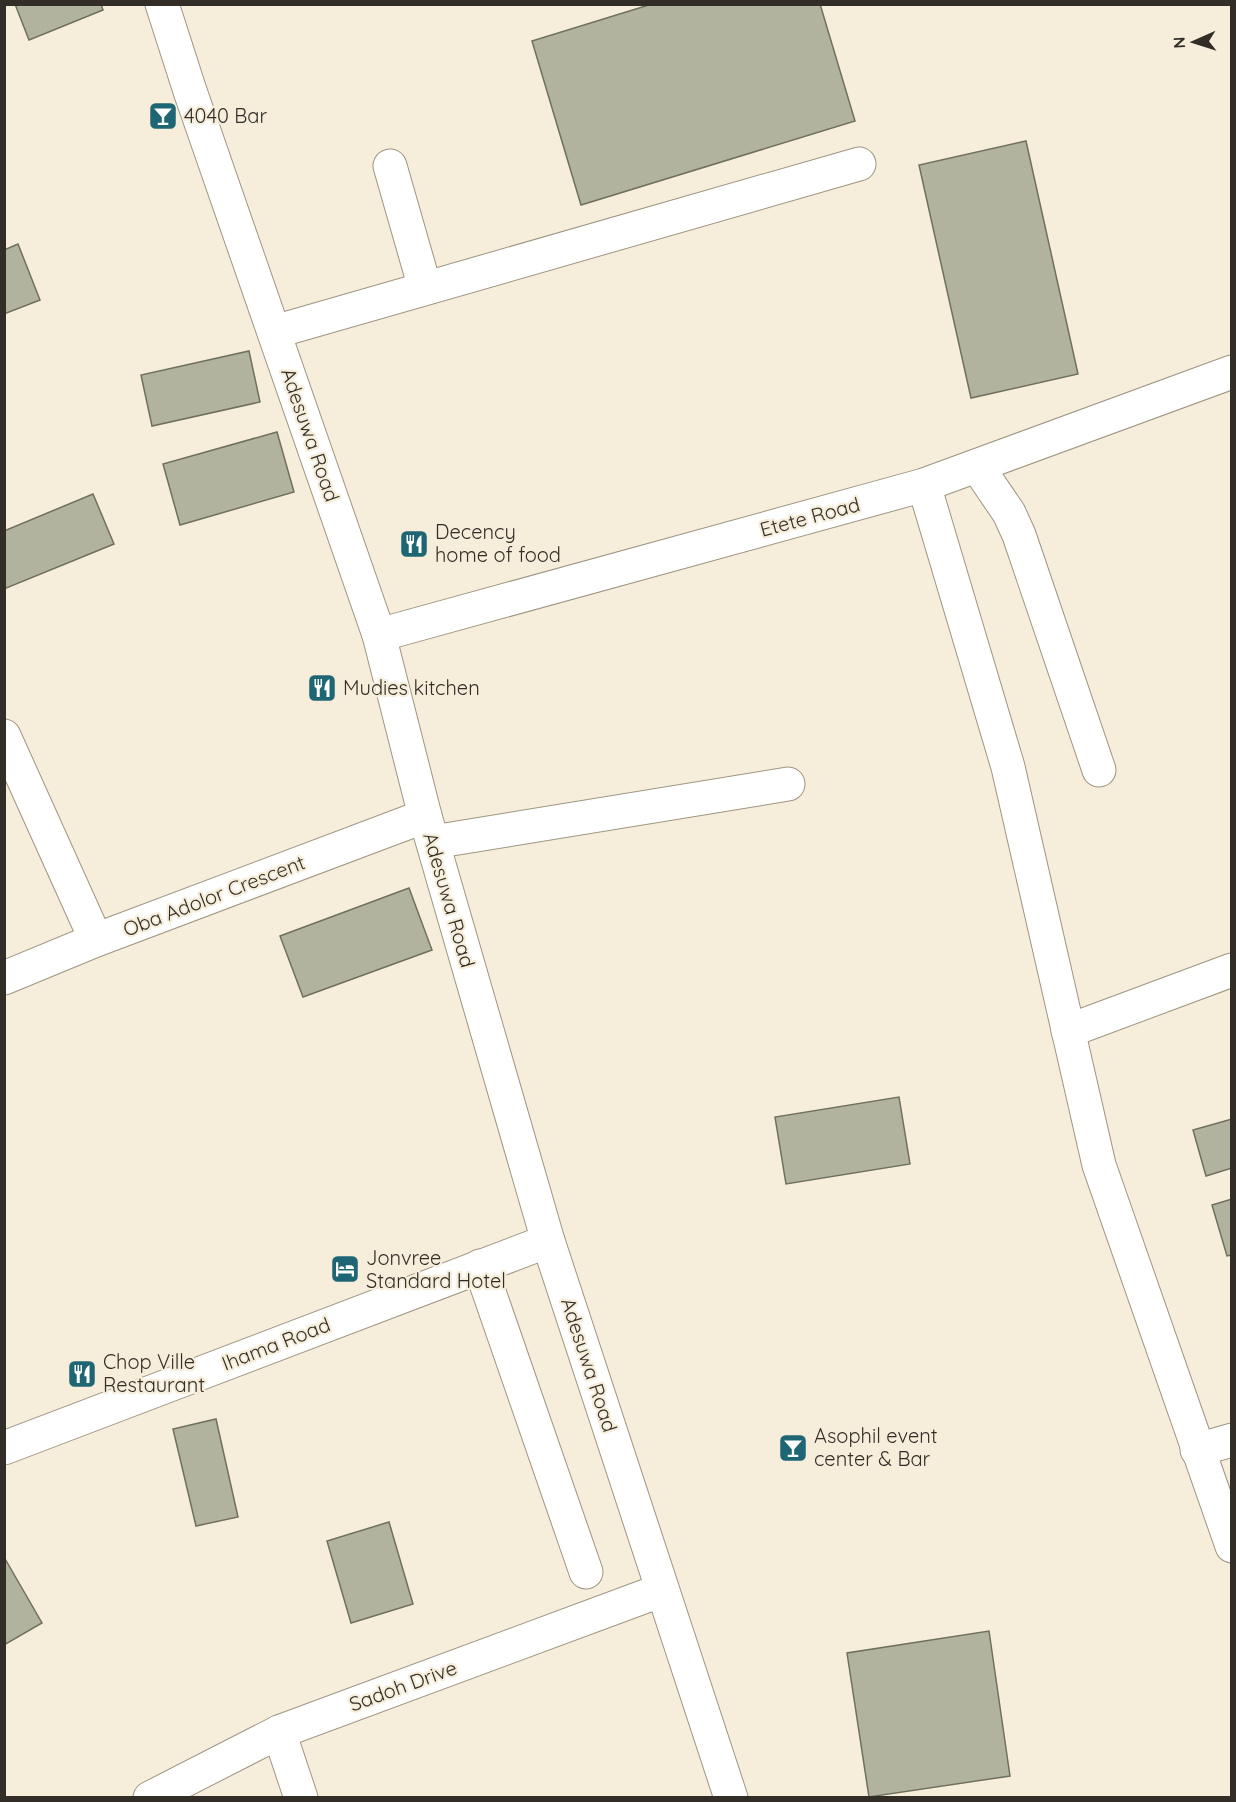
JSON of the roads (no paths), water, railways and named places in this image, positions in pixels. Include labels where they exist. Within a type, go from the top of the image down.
[{"type":"street","name":"Adesuwa Road","points":[[162,4],[379,635],[429,829],[548,1241],[731,1797]]},
{"type":"street","points":[[274,332],[859,164]]},
{"type":"street","points":[[390,166],[425,288]]},
{"type":"street","name":"Etete Road","points":[[379,635],[924,485],[1232,372]]},
{"type":"street","points":[[977,466],[1009,513],[1018,535],[1099,770]]},
{"type":"street","points":[[924,485],[1008,767],[1099,1165],[1232,1546]]},
{"type":"street","points":[[4,736],[96,940]]},
{"type":"street","name":"Oba Adolor Crescent","points":[[4,978],[96,940],[429,829],[788,783]]},
{"type":"street","points":[[1068,1031],[1232,970]]},
{"type":"street","name":"Ihama Road","points":[[4,1448],[548,1241]]},
{"type":"street","points":[[480,1266],[586,1572]]},
{"type":"street","points":[[1197,1450],[1232,1440]]},
{"type":"street","name":"Sadoh Drive","points":[[150,1797],[279,1732],[663,1590]]},
{"type":"street","points":[[279,1732],[301,1797]]},
{"type":"place","name":"4040 Bar","points":[[163,116]]},
{"type":"place","name":"Decency home of food","points":[[414,544]]},
{"type":"place","name":"Mudies kitchen","points":[[322,688]]},
{"type":"place","name":"Jonvree Standard Hotel","points":[[345,1269]]},
{"type":"place","name":"Chop Ville Restaurant","points":[[82,1374]]},
{"type":"place","name":"Asophil event center & Bar","points":[[793,1448]]}]
